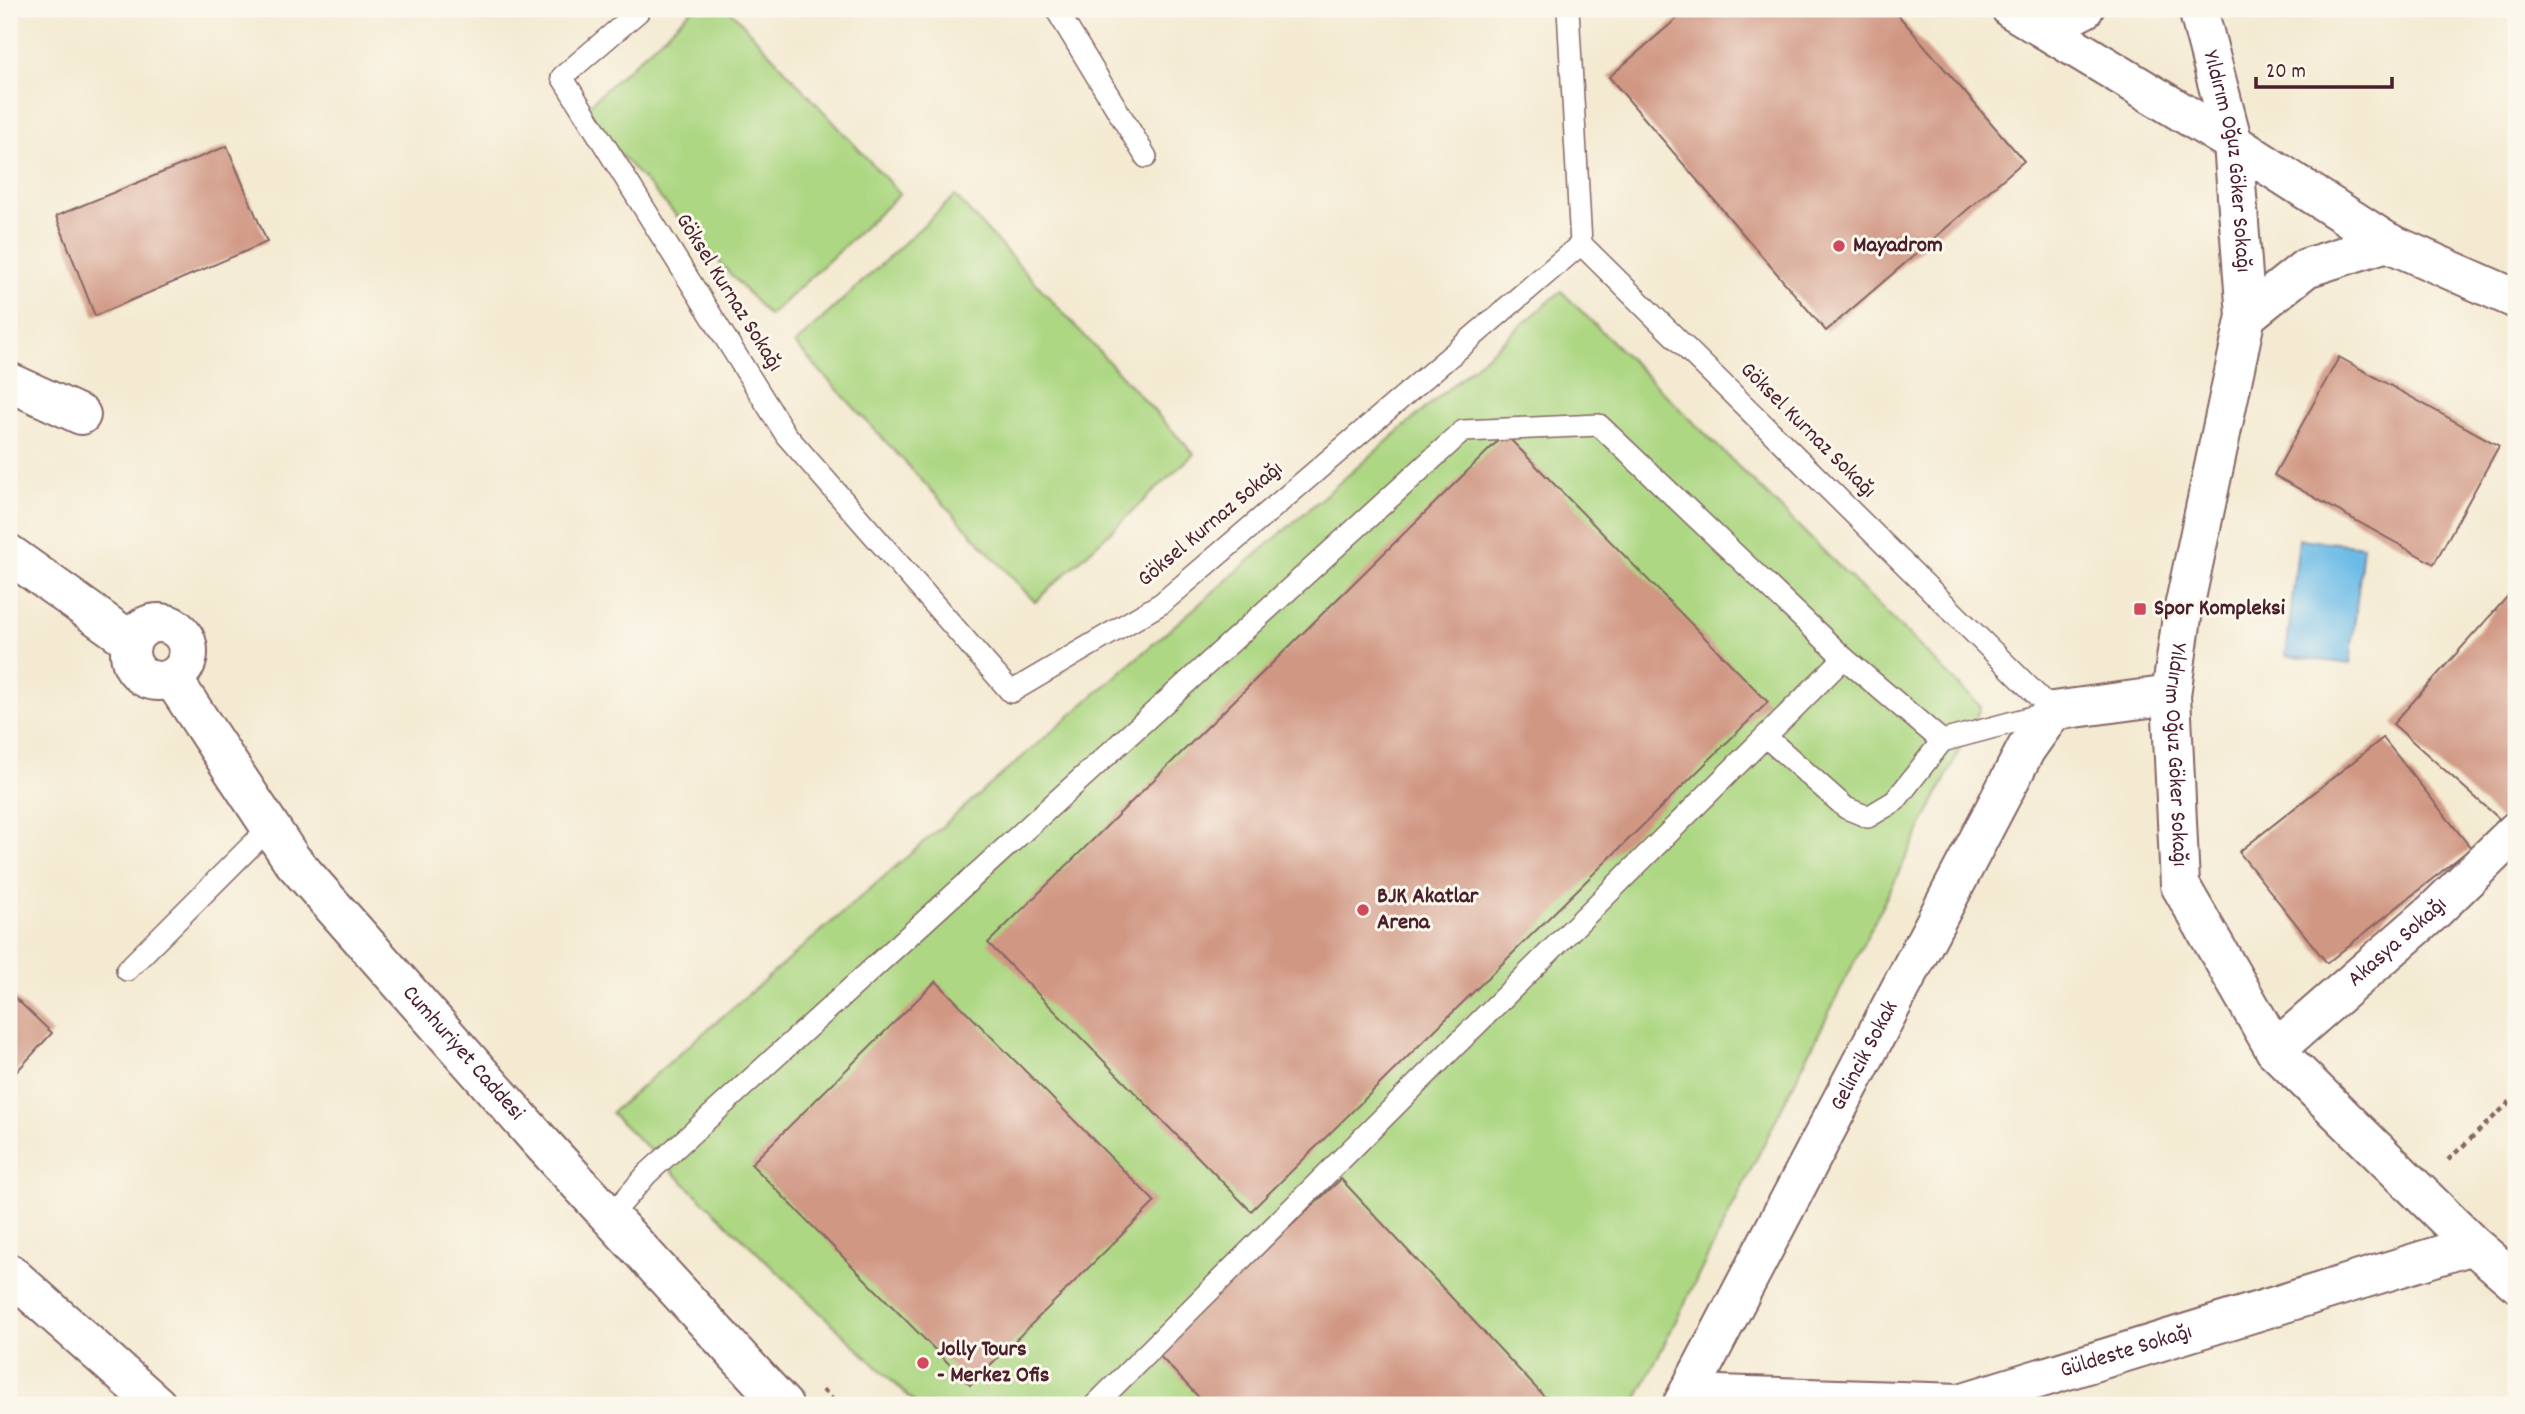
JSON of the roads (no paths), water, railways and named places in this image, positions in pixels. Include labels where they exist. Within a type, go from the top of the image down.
[{"type":"street","points":[[2022,15],[2068,17],[2084,9]]},
{"type":"street","name":"Yıldırım Oğuz Göker Sokağı","points":[[2198,9],[2233,142],[2246,316],[2182,617],[2171,695],[2180,885],[2275,1050],[2473,1245],[2516,1282]]},
{"type":"street","points":[[2022,15],[2233,142],[2387,242],[2516,299]]},
{"type":"street","name":"Yıldırım Oğuz Göker Sokağı","points":[[2246,316],[2306,268],[2387,242]]},
{"type":"street","points":[[9,382],[81,415]]},
{"type":"street","name":"Cumhuriyet Caddesi","points":[[9,554],[131,641],[144,625],[154,622],[163,622],[180,631],[185,638],[188,656],[185,666],[172,678],[292,860],[610,1217],[783,1405]]},
{"type":"street","points":[[2053,711],[2171,695]]},
{"type":"street","name":"Gelincik Sokak","points":[[1685,1399],[2026,749],[2053,711]]},
{"type":"street","name":"Akasya Sokağı","points":[[2275,1050],[2433,912],[2516,831]]},
{"type":"street","name":"Güldeste Sokağı","points":[[1685,1399],[1961,1404],[2473,1245]]},
{"type":"street","points":[[9,1273],[157,1405]]},
{"type":"lane","points":[[1056,9],[1146,158]]},
{"type":"lane","points":[[1568,9],[1581,244]]},
{"type":"lane","name":"Göksel Kurnaz Sokağı","points":[[639,12],[562,77],[786,435],[1012,692],[1162,603],[1581,244],[2053,711]]},
{"type":"lane","points":[[610,1217],[646,1174],[1463,431],[1600,425],[1844,659],[1942,741]]},
{"type":"lane","points":[[1095,1405],[1844,659]]},
{"type":"lane","points":[[1766,737],[1846,808],[1868,817],[1895,801],[1942,741],[2053,711]]},
{"type":"lane","points":[[127,970],[270,827]]},
{"type":"water","points":[[2299,539],[2363,546],[2350,664],[2286,656]]},
{"type":"place","name":"Mayadrom","points":[[1839,246]]},
{"type":"place","name":"Spor Kompleksi","points":[[2140,609]]},
{"type":"place","name":"BJK Akatlar Arena","points":[[1363,910]]},
{"type":"place","name":"Jolly Tours - Merkez Ofis","points":[[923,1363]]}]
